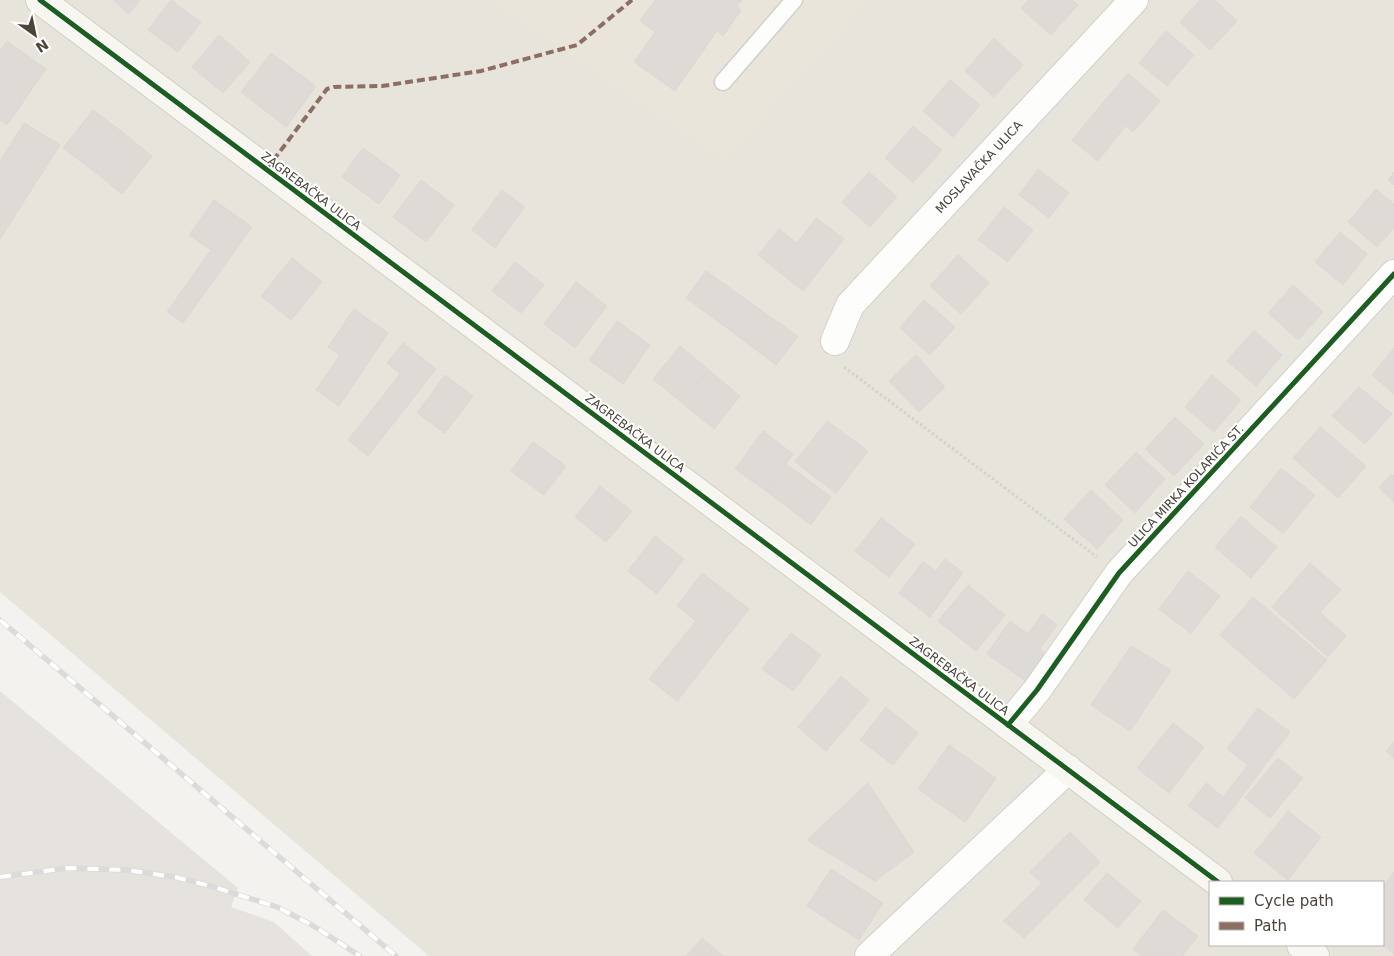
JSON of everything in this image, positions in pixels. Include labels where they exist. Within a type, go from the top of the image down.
[{"type":"main road","name":"ZAGREBAČKA ULICA","points":[[40,0],[1217,881]]},
{"type":"main road","points":[[1302,946],[1316,956]]},
{"type":"street","name":"MOSLAVAČKA ULICA","points":[[835,341],[850,305],[1134,0]]},
{"type":"street","name":"ULICA MIRKA KOLARIĆA ST.","points":[[1008,725],[1037,690],[1119,573],[1394,274]]},
{"type":"street","points":[[869,956],[1068,769]]},
{"type":"lane","points":[[723,82],[794,0]]},
{"type":"path","points":[[835,341],[833,356],[849,372],[1119,573]]},
{"type":"shaded area","points":[[0,0],[1394,0],[1394,956],[429,956],[0,592]]},
{"type":"shaded area","points":[[487,0],[871,0],[724,163]]},
{"type":"shaded area","points":[[0,691],[238,888],[231,907],[274,922],[312,956],[0,956]]},
{"type":"building","points":[[113,0],[140,0],[129,14]]},
{"type":"building","points":[[171,0],[201,22],[178,52],[148,30]]},
{"type":"building","points":[[655,0],[742,0],[737,6],[741,10],[723,36],[717,31],[675,91],[634,62],[655,32],[640,21]]},
{"type":"building","points":[[1028,0],[1072,0],[1078,5],[1051,35],[1021,8]]},
{"type":"building","points":[[1200,0],[1215,0],[1237,21],[1210,50],[1180,22]]},
{"type":"building","points":[[1166,31],[1194,55],[1167,86],[1139,63]]},
{"type":"building","points":[[219,35],[250,62],[223,93],[192,67]]},
{"type":"building","points":[[994,38],[1023,65],[994,97],[965,71]]},
{"type":"building","points":[[7,41],[46,69],[7,125],[0,120],[0,51]]},
{"type":"building","points":[[271,53],[316,86],[286,127],[241,92]]},
{"type":"building","points":[[1128,73],[1160,101],[1133,132],[1101,105]]},
{"type":"building","points":[[950,80],[980,105],[953,137],[923,111]]},
{"type":"building","points":[[1101,105],[1126,125],[1098,161],[1072,140]]},
{"type":"building","points":[[93,110],[121,131],[91,169],[63,148]]},
{"type":"building","points":[[24,123],[60,145],[0,239],[0,161]]},
{"type":"building","points":[[913,126],[942,150],[913,183],[885,158]]},
{"type":"building","points":[[121,131],[152,156],[122,194],[91,169]]},
{"type":"building","points":[[363,148],[400,175],[379,204],[342,177]]},
{"type":"building","points":[[1038,169],[1069,193],[1049,218],[1019,195]]},
{"type":"building","points":[[869,172],[897,197],[870,227],[842,202]]},
{"type":"building","points":[[1394,172],[1394,185],[1388,180]]},
{"type":"building","points":[[421,180],[454,205],[426,242],[393,217]]},
{"type":"building","points":[[1376,189],[1394,204],[1394,228],[1377,247],[1348,222]]},
{"type":"building","points":[[502,190],[525,207],[495,248],[472,230]]},
{"type":"building","points":[[214,200],[252,227],[183,323],[167,312],[211,250],[189,235]]},
{"type":"building","points":[[1004,207],[1033,230],[1008,262],[978,240]]},
{"type":"building","points":[[816,218],[844,239],[803,291],[758,255],[779,229],[797,243]]},
{"type":"building","points":[[1340,232],[1367,254],[1343,285],[1315,262]]},
{"type":"building","points":[[958,255],[989,283],[961,314],[930,286]]},
{"type":"building","points":[[292,258],[322,282],[291,320],[261,296]]},
{"type":"building","points":[[515,262],[544,285],[521,313],[492,291]]},
{"type":"building","points":[[706,271],[755,306],[735,334],[686,298]]},
{"type":"building","points":[[576,282],[607,306],[575,348],[544,324]]},
{"type":"building","points":[[1293,285],[1323,312],[1298,340],[1268,313]]},
{"type":"building","points":[[924,300],[955,327],[930,355],[900,328]]},
{"type":"building","points":[[755,306],[798,336],[776,365],[735,334]]},
{"type":"building","points":[[354,309],[388,333],[339,406],[316,390],[340,355],[328,347]]},
{"type":"building","points":[[617,321],[650,345],[623,384],[589,360]]},
{"type":"building","points":[[1254,330],[1282,355],[1256,386],[1227,361]]},
{"type":"building","points":[[403,343],[436,369],[368,456],[348,440],[400,374],[387,363]]},
{"type":"building","points":[[680,346],[709,370],[681,402],[653,379]]},
{"type":"building","points":[[1394,348],[1394,394],[1372,375]]},
{"type":"building","points":[[916,355],[945,387],[919,412],[889,381]]},
{"type":"building","points":[[709,370],[740,396],[714,429],[681,402]]},
{"type":"building","points":[[445,375],[473,396],[445,433],[417,413]]},
{"type":"building","points":[[1212,375],[1241,400],[1214,432],[1185,407]]},
{"type":"building","points":[[1359,387],[1392,414],[1365,444],[1332,416]]},
{"type":"building","points":[[1175,417],[1204,444],[1174,476],[1145,449]]},
{"type":"building","points":[[827,421],[868,451],[836,493],[795,462]]},
{"type":"building","points":[[1320,427],[1366,466],[1338,498],[1293,458]]},
{"type":"building","points":[[763,431],[793,454],[766,491],[735,469]]},
{"type":"building","points":[[533,442],[566,466],[544,495],[511,471]]},
{"type":"building","points":[[1136,452],[1165,479],[1135,513],[1105,485]]},
{"type":"building","points":[[786,464],[831,497],[811,525],[766,491]]},
{"type":"building","points":[[1281,468],[1315,495],[1283,534],[1250,507]]},
{"type":"building","points":[[1391,474],[1394,476],[1394,502],[1379,488]]},
{"type":"building","points":[[600,486],[632,511],[606,542],[575,517]]},
{"type":"building","points":[[1091,490],[1123,520],[1097,549],[1064,519]]},
{"type":"building","points":[[1241,516],[1277,547],[1251,578],[1215,547]]},
{"type":"building","points":[[881,518],[915,544],[889,577],[855,551]]},
{"type":"building","points":[[655,536],[684,559],[657,594],[628,571]]},
{"type":"building","points":[[945,559],[963,573],[930,617],[899,593],[923,562],[936,571]]},
{"type":"building","points":[[1310,563],[1341,590],[1320,612],[1346,636],[1328,657],[1272,607]]},
{"type":"building","points":[[1188,571],[1220,596],[1191,633],[1159,609]]},
{"type":"building","points":[[702,573],[749,609],[677,701],[649,679],[696,621],[677,606]]},
{"type":"building","points":[[968,585],[1005,615],[976,651],[938,621]]},
{"type":"building","points":[[1253,597],[1293,631],[1260,670],[1220,635]]},
{"type":"building","points":[[1042,614],[1057,625],[1040,649],[1047,654],[1027,682],[987,654],[1010,621],[1028,634]]},
{"type":"building","points":[[1293,631],[1327,660],[1294,699],[1260,670]]},
{"type":"building","points":[[791,633],[821,655],[793,691],[762,669]]},
{"type":"building","points":[[1131,646],[1171,670],[1130,731],[1091,705]]},
{"type":"building","points":[[841,676],[869,700],[826,751],[798,727]]},
{"type":"building","points":[[886,707],[918,733],[893,765],[860,740]]},
{"type":"building","points":[[1258,708],[1290,732],[1218,828],[1188,806],[1206,783],[1223,797],[1248,765],[1227,749]]},
{"type":"building","points":[[1173,723],[1204,747],[1169,793],[1137,768]]},
{"type":"building","points":[[1394,742],[1394,758],[1386,751]]},
{"type":"building","points":[[949,745],[996,778],[965,822],[918,789]]},
{"type":"building","points":[[1278,758],[1303,778],[1270,818],[1245,798]]},
{"type":"building","points":[[868,783],[914,852],[875,881],[807,840]]},
{"type":"building","points":[[1288,811],[1321,837],[1288,880],[1254,853]]},
{"type":"building","points":[[1070,832],[1100,862],[1024,938],[1003,921],[1042,883],[1030,872]]},
{"type":"building","points":[[831,869],[883,903],[859,940],[807,906]]},
{"type":"building","points":[[1394,872],[1394,954],[1383,946],[1384,886]]},
{"type":"building","points":[[1107,873],[1141,901],[1118,928],[1084,900]]},
{"type":"building","points":[[1163,910],[1198,936],[1182,956],[1142,956],[1133,949]]},
{"type":"building","points":[[702,938],[723,956],[686,956]]},
{"type":"railway","points":[[0,620],[396,956]]},
{"type":"railway","points":[[0,877],[68,868],[126,870],[175,877],[277,907],[312,925],[360,956]]},
{"type":"marked path","points":[[266,170],[327,89],[334,87],[382,86],[481,71],[577,45],[632,0]]},
{"type":"cycle path","points":[[40,0],[1217,881]]},
{"type":"cycle path","points":[[1008,725],[1037,690],[1119,573],[1394,274]]}]
